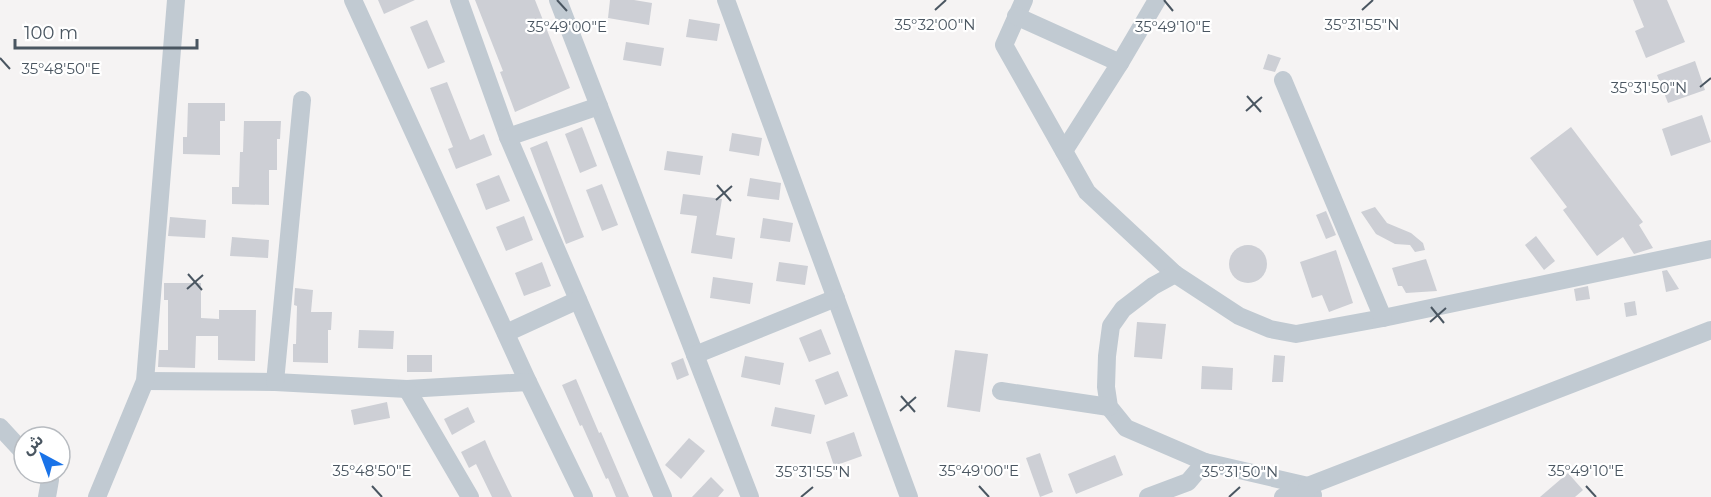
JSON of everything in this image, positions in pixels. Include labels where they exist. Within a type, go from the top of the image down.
[{"type":"street","points":[[97,497],[145,381],[176,0]]},
{"type":"street","points":[[353,0],[528,382],[584,497]]},
{"type":"street","points":[[459,0],[508,137],[663,497]]},
{"type":"street","points":[[558,0],[750,497]]},
{"type":"street","points":[[726,0],[909,497]]},
{"type":"street","points":[[1064,151],[1157,0]]},
{"type":"street","points":[[1120,63],[1020,8],[1004,45],[1087,192],[1175,274],[1239,316],[1270,329],[1296,334],[1711,249]]},
{"type":"street","points":[[1283,80],[1383,318]]},
{"type":"street","points":[[275,382],[302,100]]},
{"type":"street","points":[[508,137],[599,106]]},
{"type":"street","points":[[1175,274],[1153,286],[1124,309],[1111,326],[1106,387],[1109,407],[1126,428],[1205,462],[1309,493]]},
{"type":"street","points":[[695,355],[836,298]]},
{"type":"street","points":[[506,333],[578,300]]},
{"type":"street","points":[[1283,497],[1309,493],[1711,330]]},
{"type":"street","points":[[145,381],[275,382],[407,389],[528,382]]},
{"type":"street","points":[[407,389],[470,497]]},
{"type":"street","points":[[1001,391],[1109,407]]},
{"type":"street","points":[[0,428],[12,440]]},
{"type":"street","points":[[1148,497],[1188,482],[1205,462]]},
{"type":"building","points":[[378,0],[415,0],[384,14]]},
{"type":"building","points":[[475,0],[535,0],[570,88],[515,112],[500,72],[503,71]]},
{"type":"building","points":[[610,0],[652,3],[649,25],[608,18]]},
{"type":"building","points":[[1633,0],[1667,0],[1685,42],[1646,58],[1635,31],[1644,27]]},
{"type":"building","points":[[689,19],[720,24],[717,41],[686,37]]},
{"type":"building","points":[[427,20],[445,62],[428,69],[410,27]]},
{"type":"building","points":[[626,42],[664,48],[661,66],[623,60]]},
{"type":"building","points":[[1268,54],[1281,58],[1275,72],[1263,69]]},
{"type":"building","points":[[1695,61],[1705,90],[1668,103],[1657,75]]},
{"type":"building","points":[[447,82],[470,140],[484,134],[492,155],[456,169],[448,149],[453,147],[430,88]]},
{"type":"building","points":[[188,103],[225,103],[225,121],[220,121],[220,155],[183,154],[183,137],[187,137]]},
{"type":"building","points":[[1702,115],[1711,142],[1671,156],[1662,129]]},
{"type":"building","points":[[244,121],[281,121],[280,139],[277,139],[277,170],[269,170],[269,205],[232,204],[232,187],[239,187]]},
{"type":"building","points":[[582,127],[597,166],[580,173],[565,134]]},
{"type":"building","points":[[1571,127],[1643,222],[1639,225],[1653,248],[1634,254],[1623,237],[1597,256],[1563,210],[1567,207],[1530,158]]},
{"type":"building","points":[[732,133],[762,138],[759,156],[729,151]]},
{"type":"building","points":[[547,141],[584,237],[566,244],[530,148]]},
{"type":"building","points":[[667,151],[703,156],[700,175],[664,170]]},
{"type":"building","points":[[499,175],[510,201],[486,210],[476,184]]},
{"type":"building","points":[[750,178],[781,183],[779,200],[747,196]]},
{"type":"building","points":[[602,184],[618,225],[602,231],[586,190]]},
{"type":"building","points":[[683,194],[722,199],[716,235],[735,238],[732,259],[691,253],[697,216],[680,214]]},
{"type":"building","points":[[1375,207],[1387,223],[1411,233],[1423,243],[1425,250],[1415,252],[1410,245],[1395,244],[1376,234],[1361,212]]},
{"type":"building","points":[[1326,211],[1336,235],[1326,239],[1316,215]]},
{"type":"building","points":[[524,216],[533,240],[506,251],[496,227]]},
{"type":"building","points":[[170,217],[206,220],[205,238],[168,236]]},
{"type":"building","points":[[763,218],[793,223],[790,242],[760,238]]},
{"type":"building","points":[[1536,236],[1555,261],[1544,270],[1525,245]]},
{"type":"building","points":[[232,237],[269,240],[268,258],[230,256]]},
{"type":"building","points":[[1248,245],[1261,251],[1267,264],[1261,277],[1248,283],[1235,277],[1229,264],[1235,251]]},
{"type":"building","points":[[1336,250],[1353,303],[1329,312],[1322,295],[1312,298],[1300,262]]},
{"type":"building","points":[[1426,259],[1437,291],[1406,293],[1402,286],[1398,286],[1392,268]]},
{"type":"building","points":[[542,262],[551,286],[524,296],[515,273]]},
{"type":"building","points":[[779,262],[808,266],[805,285],[776,281]]},
{"type":"building","points":[[1667,270],[1679,289],[1666,292],[1662,271]]},
{"type":"building","points":[[713,277],[753,283],[750,304],[710,298]]},
{"type":"building","points":[[164,283],[201,283],[201,318],[219,319],[219,310],[256,310],[255,361],[218,360],[218,336],[196,336],[195,368],[158,367],[159,350],[168,350],[168,300],[164,300]]},
{"type":"building","points":[[1588,286],[1590,299],[1576,301],[1574,289]]},
{"type":"building","points":[[295,288],[313,290],[311,312],[332,312],[331,330],[328,330],[328,363],[293,362],[293,344],[296,344]]},
{"type":"building","points":[[1635,301],[1637,315],[1626,317],[1624,303]]},
{"type":"building","points":[[1137,322],[1166,324],[1162,359],[1134,357]]},
{"type":"building","points":[[821,329],[831,354],[809,362],[799,338]]},
{"type":"building","points":[[359,330],[394,331],[393,349],[358,348]]},
{"type":"building","points":[[955,350],[988,354],[980,412],[947,407]]},
{"type":"building","points":[[407,355],[432,355],[432,372],[407,372]]},
{"type":"building","points":[[1274,355],[1285,356],[1283,382],[1272,382]]},
{"type":"building","points":[[745,356],[784,363],[780,385],[741,377]]},
{"type":"building","points":[[683,358],[689,375],[677,380],[671,363]]},
{"type":"building","points":[[1202,366],[1233,368],[1232,390],[1201,389]]},
{"type":"building","points":[[838,371],[848,396],[825,405],[815,380]]},
{"type":"building","points":[[576,379],[629,497],[616,497],[582,425],[580,426],[562,385]]},
{"type":"building","points":[[387,402],[390,418],[354,425],[351,410]]},
{"type":"building","points":[[468,407],[475,422],[452,435],[444,419]]},
{"type":"building","points":[[775,407],[815,415],[811,434],[771,426]]},
{"type":"building","points":[[854,432],[862,456],[834,466],[826,442]]},
{"type":"building","points":[[689,438],[705,451],[681,479],[665,465]]},
{"type":"building","points":[[485,440],[512,497],[492,497],[476,464],[469,468],[461,452]]},
{"type":"building","points":[[1040,453],[1053,492],[1040,497],[1026,458]]},
{"type":"building","points":[[1115,455],[1123,475],[1076,494],[1068,474]]},
{"type":"building","points":[[1568,473],[1583,490],[1575,497],[1540,497]]},
{"type":"building","points":[[711,477],[724,490],[718,497],[692,497]]}]
